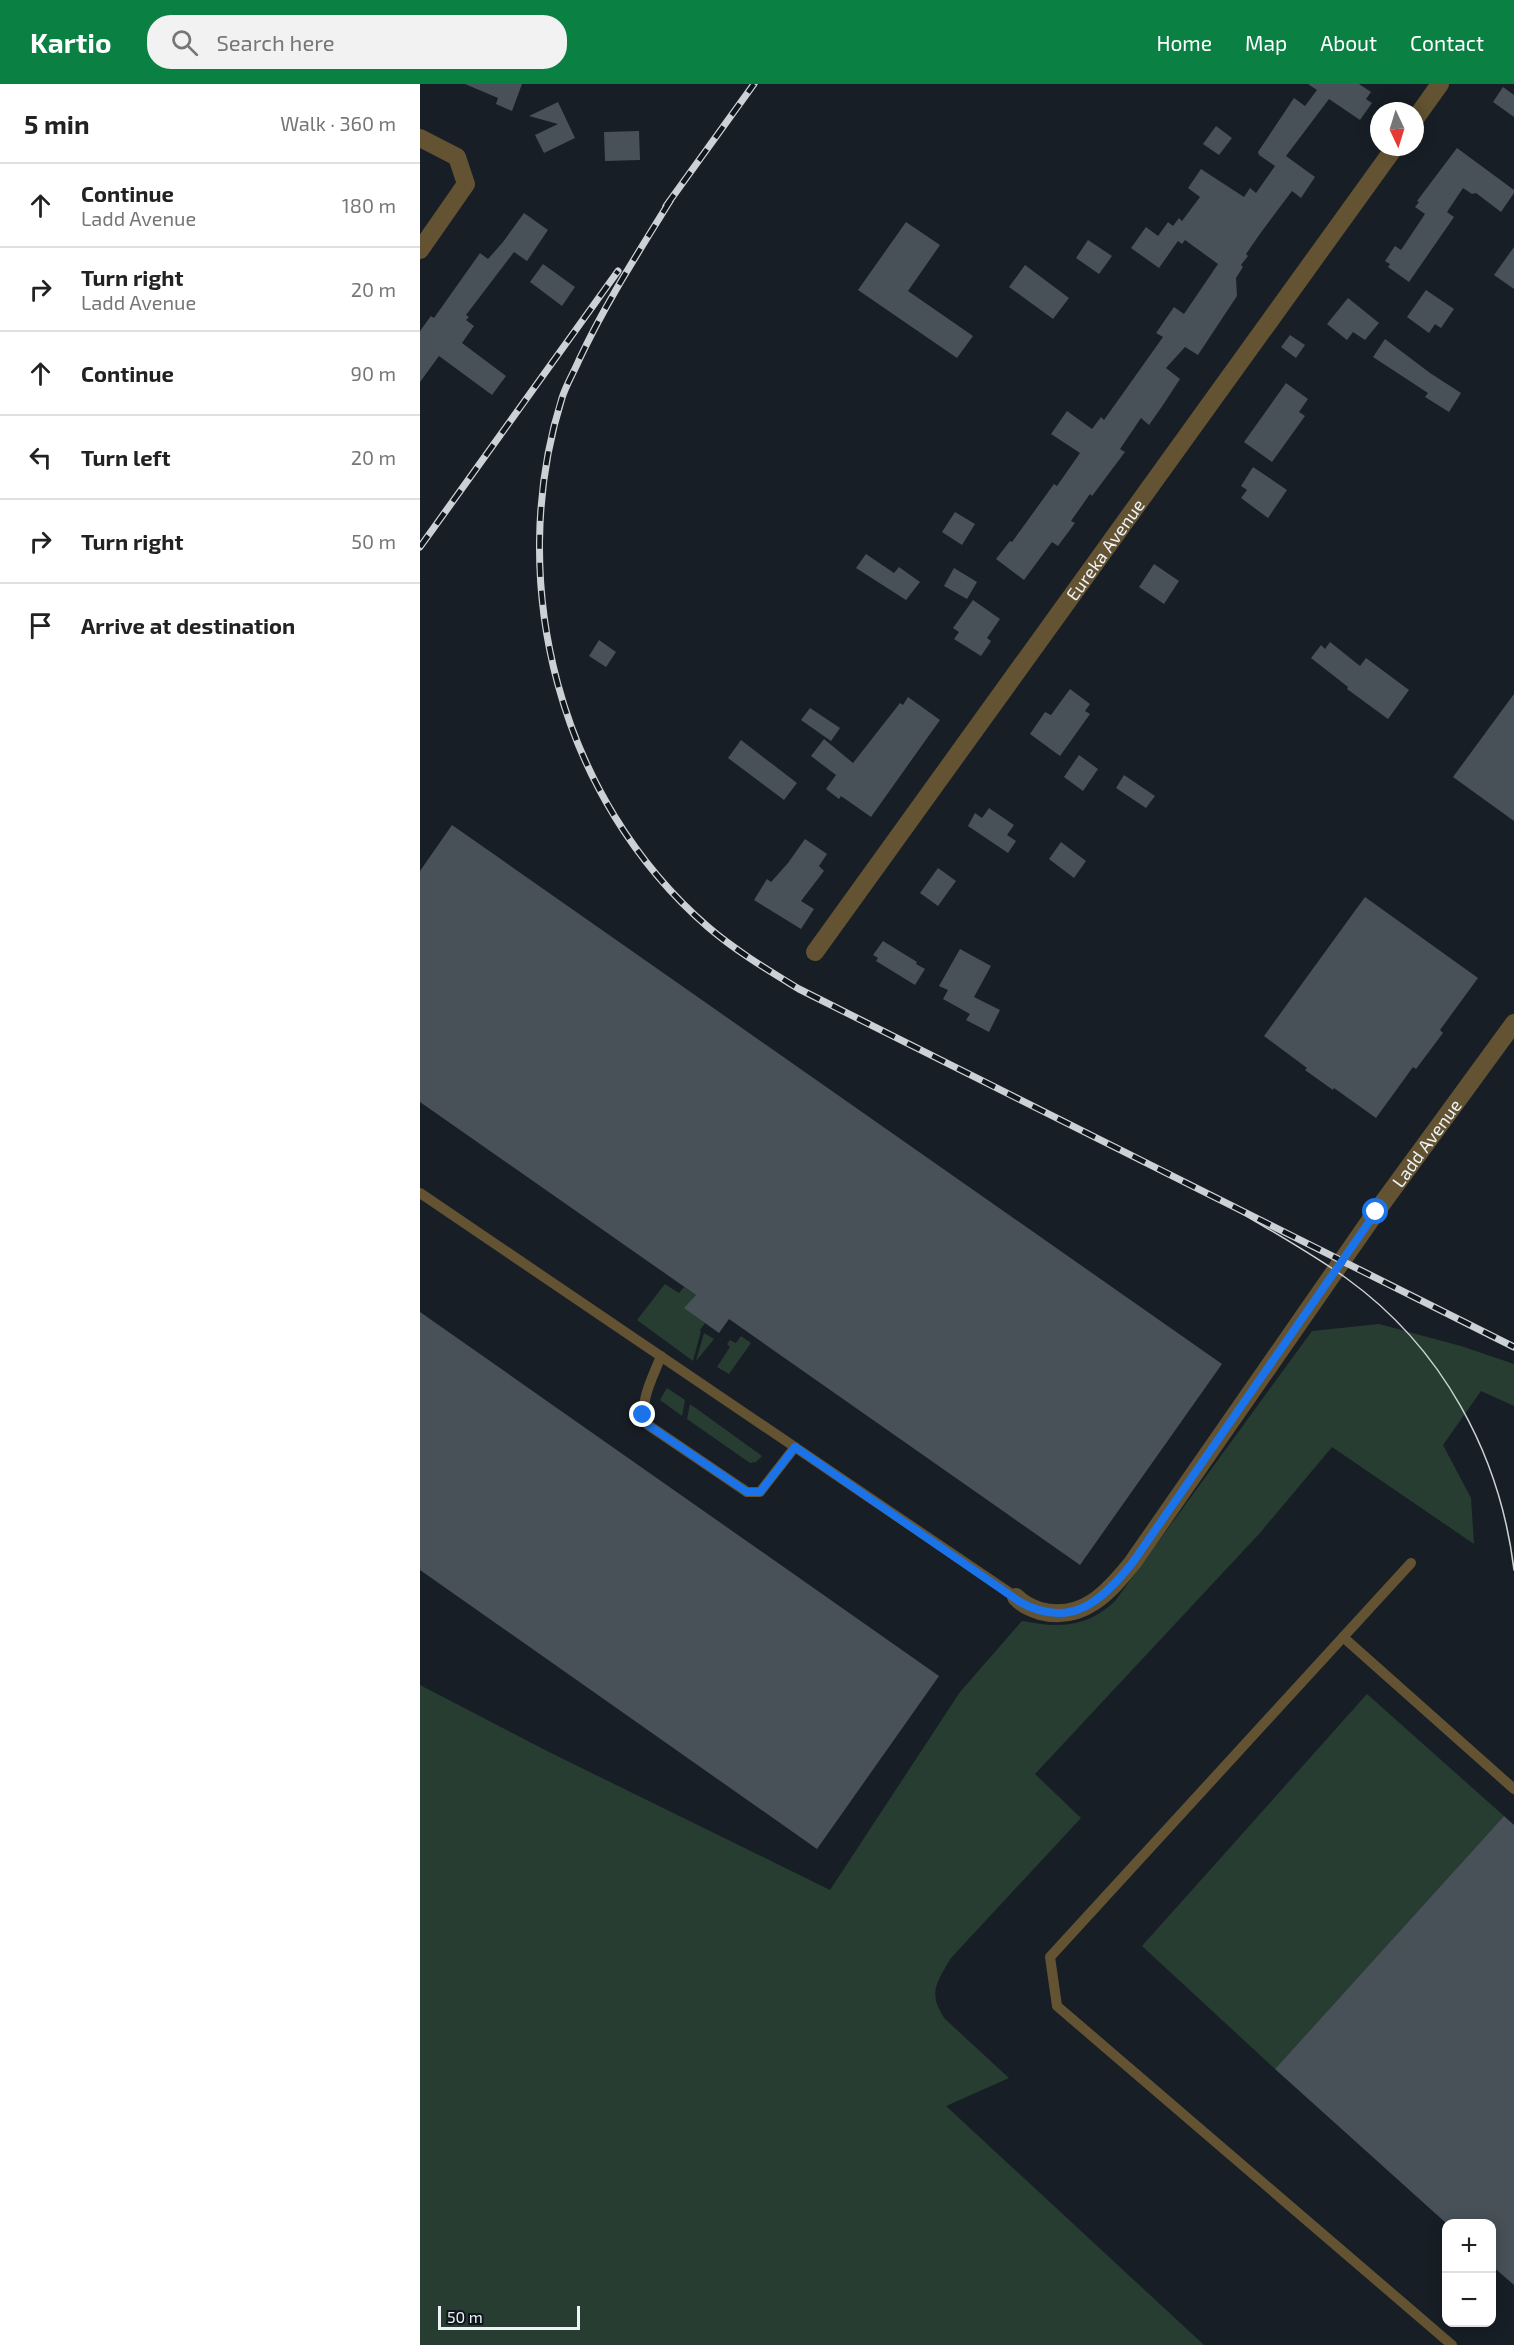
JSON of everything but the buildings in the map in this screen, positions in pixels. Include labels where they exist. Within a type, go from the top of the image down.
[{"type":"street","points":[[1424,106],[1440,84]]},
{"type":"street","points":[[420,138],[457,158],[466,184],[420,249]]},
{"type":"street","name":"Eureka Avenue","points":[[815,952],[1389,156]]},
{"type":"street","name":"Ladd Avenue","points":[[1016,1597],[1032,1608],[1064,1614],[1092,1604],[1111,1589],[1133,1562],[1376,1212],[1514,1023]]},
{"type":"lane","points":[[420,1193],[1016,1597]]},
{"type":"lane","points":[[661,1356],[647,1394],[643,1415],[645,1421],[711,1468],[747,1492],[760,1492],[795,1447]]},
{"type":"lane","points":[[1411,1563],[1050,1958],[1057,2006],[1452,2345]]},
{"type":"lane","points":[[1343,1637],[1514,1789]]},
{"type":"green space","points":[[665,1284],[679,1293],[684,1287],[696,1295],[685,1308],[705,1323],[700,1330],[693,1361],[637,1320]]},
{"type":"green space","points":[[1379,1324],[1461,1346],[1514,1364],[1514,1406],[1481,1391],[1443,1445],[1471,1498],[1474,1544],[1332,1447],[1259,1534],[1035,1774],[1081,1818],[951,1958],[936,1988],[936,2002],[945,2019],[1009,2078],[946,2106],[1204,2345],[420,2345],[420,1685],[547,1751],[830,1890],[960,1692],[1022,1621],[1048,1625],[1072,1624],[1094,1616],[1115,1601],[1312,1331]]},
{"type":"green space","points":[[704,1333],[714,1339],[696,1361]]},
{"type":"green space","points":[[741,1336],[751,1343],[729,1374],[717,1367],[730,1347],[727,1344],[730,1340],[736,1343]]},
{"type":"green space","points":[[667,1388],[685,1400],[682,1416],[660,1400]]},
{"type":"green space","points":[[690,1404],[762,1456],[756,1462],[750,1463],[687,1419]]},
{"type":"green space","points":[[1367,1694],[1504,1816],[1275,2069],[1142,1946]]},
{"type":"tram line","points":[[1226,1204],[1346,1278],[1411,1336],[1438,1370],[1461,1406],[1480,1445],[1507,1527],[1514,1570]]},
{"type":"railway","points":[[666,206],[754,84]]},
{"type":"railway","points":[[670,201],[589,339],[562,398],[546,469],[540,541],[544,613],[558,684],[581,752],[615,816],[657,875],[719,936],[799,989],[1514,1347]]},
{"type":"railway","points":[[420,547],[618,271]]},
{"type":"route","points":[[643,1415],[648,1425],[747,1492],[760,1492],[795,1447],[1016,1597],[1020,1602],[1049,1613],[1064,1614],[1092,1604],[1111,1589],[1133,1562],[1376,1212]]}]
